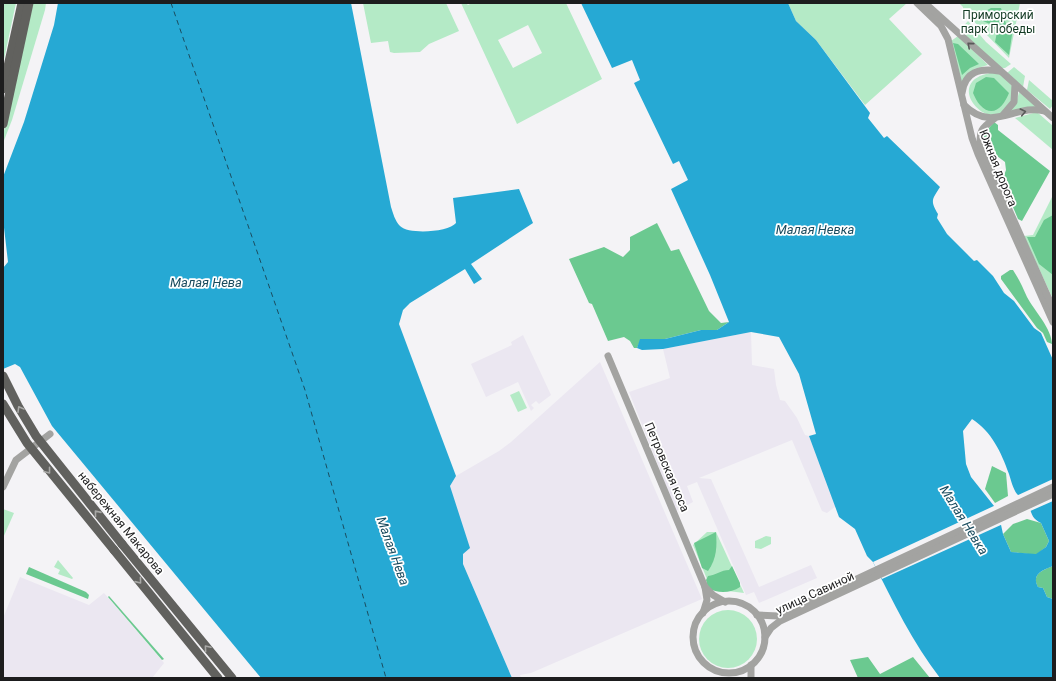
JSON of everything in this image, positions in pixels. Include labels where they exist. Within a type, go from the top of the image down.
[{"type":"main road","points":[[3,90],[22,3]]},
{"type":"main road","points":[[3,124],[29,3]]},
{"type":"main road","name":"набережная Макарова","points":[[3,376],[18,406],[36,436],[232,678]]},
{"type":"main road","name":"набережная Макарова","points":[[3,404],[36,454],[218,678]]},
{"type":"street","name":"Южная дорога","points":[[917,3],[940,26],[948,39],[978,154],[1053,322]]},
{"type":"street","points":[[925,3],[1053,118]]},
{"type":"street","points":[[962,96],[963,87],[973,73],[985,69],[999,71]]},
{"type":"street","points":[[998,117],[1014,102],[1015,85]]},
{"type":"street","points":[[964,105],[978,115],[998,117],[1036,109],[1044,111]]},
{"type":"street","name":"Южная дорога","points":[[998,117],[982,129],[979,136],[981,147],[1053,308]]},
{"type":"street","name":"Петровская коса","points":[[608,356],[705,587],[707,600],[703,613]]},
{"type":"street","points":[[3,487],[16,460],[50,434]]},
{"type":"street","points":[[878,571],[1053,487]]},
{"type":"street","points":[[878,571],[1053,494]]},
{"type":"street","name":"улица Савиной","points":[[757,615],[778,616],[878,571]]},
{"type":"street","name":"улица Савиной","points":[[765,638],[776,623],[878,571]]},
{"type":"street","name":"Петровская коса","points":[[705,587],[713,595],[725,602]]},
{"type":"street","points":[[725,602],[742,604],[757,615],[763,626],[765,638],[761,653],[752,665],[734,673],[723,673],[704,663],[694,644],[694,633],[697,622],[703,613],[712,606],[725,602]]},
{"type":"street","points":[[751,678],[752,665]]},
{"type":"street","points":[[734,673],[742,678]]},
{"type":"shaded area","points":[[751,332],[752,365],[774,369],[780,400],[785,401],[797,418],[805,435],[809,436],[836,506],[827,513],[822,511],[792,440],[699,478],[711,479],[759,587],[811,565],[817,578],[759,603],[754,592],[746,595],[697,482],[687,486],[693,502],[676,511],[629,392],[670,378],[663,349]]},
{"type":"shaded area","points":[[523,335],[551,395],[539,404],[536,401],[531,405],[534,408],[531,411],[518,382],[486,397],[471,364],[512,345],[511,342]]},
{"type":"shaded area","points":[[600,362],[702,599],[531,673],[520,675],[521,678],[512,678],[463,564],[463,554],[450,486],[456,476],[499,451],[511,442]]},
{"type":"shaded area","points":[[20,577],[89,605],[104,593],[164,663],[152,678],[3,678],[3,618]]},
{"type":"green space","points":[[3,3],[16,3],[3,64]]},
{"type":"green space","points":[[33,3],[46,3],[45,10],[12,120],[3,143],[3,135]]},
{"type":"green space","points":[[363,3],[446,3],[459,31],[429,44],[420,52],[390,52],[388,41],[371,43]]},
{"type":"green space","points":[[461,3],[466,3],[468,5],[472,3],[566,3],[602,79],[517,124]],"holes":[[[528,25],[542,53],[513,68],[498,40]]]},
{"type":"green space","points":[[788,3],[907,3],[889,19],[922,54],[865,105],[816,40],[796,21]]},
{"type":"green space","name":"Приморский парк Победы","points":[[959,3],[1020,3],[1009,58],[963,10],[963,7]]},
{"type":"green space","points":[[991,8],[1001,8],[1007,27],[1013,28],[1009,55],[995,42],[997,32],[992,25],[983,21],[982,13]]},
{"type":"green space","points":[[968,21],[986,42],[1011,64],[1005,68],[1001,68],[960,30]]},
{"type":"green space","points":[[958,36],[988,65],[974,69],[961,83],[951,41]]},
{"type":"green space","points":[[953,43],[958,44],[979,64],[970,68],[962,75]]},
{"type":"green space","points":[[1014,67],[1025,76],[1023,87],[1007,73]]},
{"type":"green space","points":[[998,72],[1011,84],[1013,96],[1003,112],[993,115],[983,112],[974,104],[969,95],[970,85],[979,76]]},
{"type":"green space","points":[[986,77],[994,78],[1009,93],[1001,106],[994,111],[989,111],[980,105],[973,93],[976,83]]},
{"type":"green space","points":[[1029,80],[1053,101],[1053,105],[1050,109],[1027,90]]},
{"type":"green space","points":[[1019,92],[1037,107],[1009,112],[1016,104]]},
{"type":"green space","points":[[1037,112],[1053,126],[1053,150],[1015,118]]},
{"type":"green space","points":[[994,122],[998,125],[998,130],[1050,171],[1022,221],[1018,219],[1002,181],[1006,170],[1005,162],[988,148],[984,140],[983,135]]},
{"type":"green space","points":[[1053,195],[1053,299],[1024,236],[1033,235]]},
{"type":"green space","points":[[1053,215],[1053,275],[1039,264],[1027,237],[1035,237],[1044,220]]},
{"type":"green space","points":[[657,223],[671,251],[679,249],[709,311],[721,323],[729,322],[717,330],[701,330],[665,339],[641,339],[637,348],[634,348],[630,341],[624,337],[608,341],[592,304],[589,303],[569,259],[604,247],[623,257],[630,250],[630,237]]},
{"type":"green space","points":[[1010,270],[1013,270],[1027,297],[1046,326],[1052,344],[1047,342],[1043,333],[1037,328],[1001,279],[1001,276]]},
{"type":"green space","points":[[519,391],[527,408],[518,412],[510,395]]},
{"type":"green space","points":[[992,466],[1006,473],[1008,496],[995,503],[985,489]]},
{"type":"green space","points":[[3,509],[14,513],[3,538]]},
{"type":"green space","points":[[1027,519],[1041,523],[1049,541],[1046,547],[1036,555],[1011,552],[1003,534],[1013,524]]},
{"type":"green space","points":[[707,532],[716,532],[744,593],[720,590],[709,584],[693,545]]},
{"type":"green space","points":[[716,532],[716,552],[708,571],[702,568],[694,543]]},
{"type":"green space","points":[[766,536],[771,537],[771,544],[761,549],[755,548],[755,541]]},
{"type":"green space","points":[[58,560],[73,578],[72,579],[58,574],[60,570],[54,567]]},
{"type":"green space","points":[[732,566],[740,583],[740,587],[733,591],[724,592],[708,588],[706,580],[708,576],[729,570]]},
{"type":"green space","points":[[1053,566],[1053,599],[1047,597],[1043,588],[1038,587],[1036,579],[1039,573]]},
{"type":"green space","points":[[29,567],[86,592],[89,595],[88,599],[26,574]]},
{"type":"green space","points":[[109,596],[164,659],[162,660],[108,597]]},
{"type":"green space","points":[[728,610],[744,615],[752,623],[757,639],[752,655],[744,663],[728,668],[712,663],[704,655],[699,639],[704,623],[712,615]]},
{"type":"green space","points":[[868,657],[880,674],[913,657],[930,678],[858,678],[850,660]]},
{"type":"water","name":"Малая Нева","points":[[58,3],[351,3],[391,207],[398,224],[405,229],[412,231],[446,229],[456,223],[453,198],[519,189],[533,223],[471,264],[482,279],[474,284],[465,269],[410,303],[403,310],[399,324],[456,476],[450,486],[470,548],[463,554],[463,564],[512,678],[261,678],[52,426],[20,367],[15,364],[3,369],[3,268],[8,262],[3,219],[3,177],[24,122],[54,25]]},
{"type":"water","name":"Малая Невка","points":[[581,3],[788,3],[796,21],[816,40],[870,113],[868,118],[884,138],[887,136],[940,187],[933,200],[933,203],[938,214],[937,218],[947,234],[974,261],[977,260],[993,276],[1004,293],[1014,301],[1034,328],[1041,333],[1053,360],[1053,566],[1039,573],[1036,583],[1038,587],[1043,588],[1047,597],[1053,599],[1053,678],[940,678],[921,651],[904,622],[873,562],[867,556],[855,529],[839,517],[809,436],[816,434],[799,374],[779,337],[751,332],[663,349],[642,350],[637,348],[640,339],[665,339],[701,330],[717,330],[729,322],[710,275],[671,189],[688,180],[679,161],[673,164],[634,83],[640,80],[632,60],[612,68]],"holes":[[[972,419],[979,424],[995,443],[1003,458],[1013,487],[1018,495],[1027,502],[1032,515],[1041,523],[1049,541],[1046,547],[1036,554],[1011,552],[1003,534],[998,511],[971,477],[966,464],[963,431]]]},
{"type":"pier","points":[[1053,479],[1053,501],[1028,512],[1026,504],[1016,496]]},
{"type":"pier","points":[[996,505],[1000,511],[1003,524],[882,579],[873,562]]},
{"type":"ferry route","points":[[171,3],[305,390],[386,678]]}]
